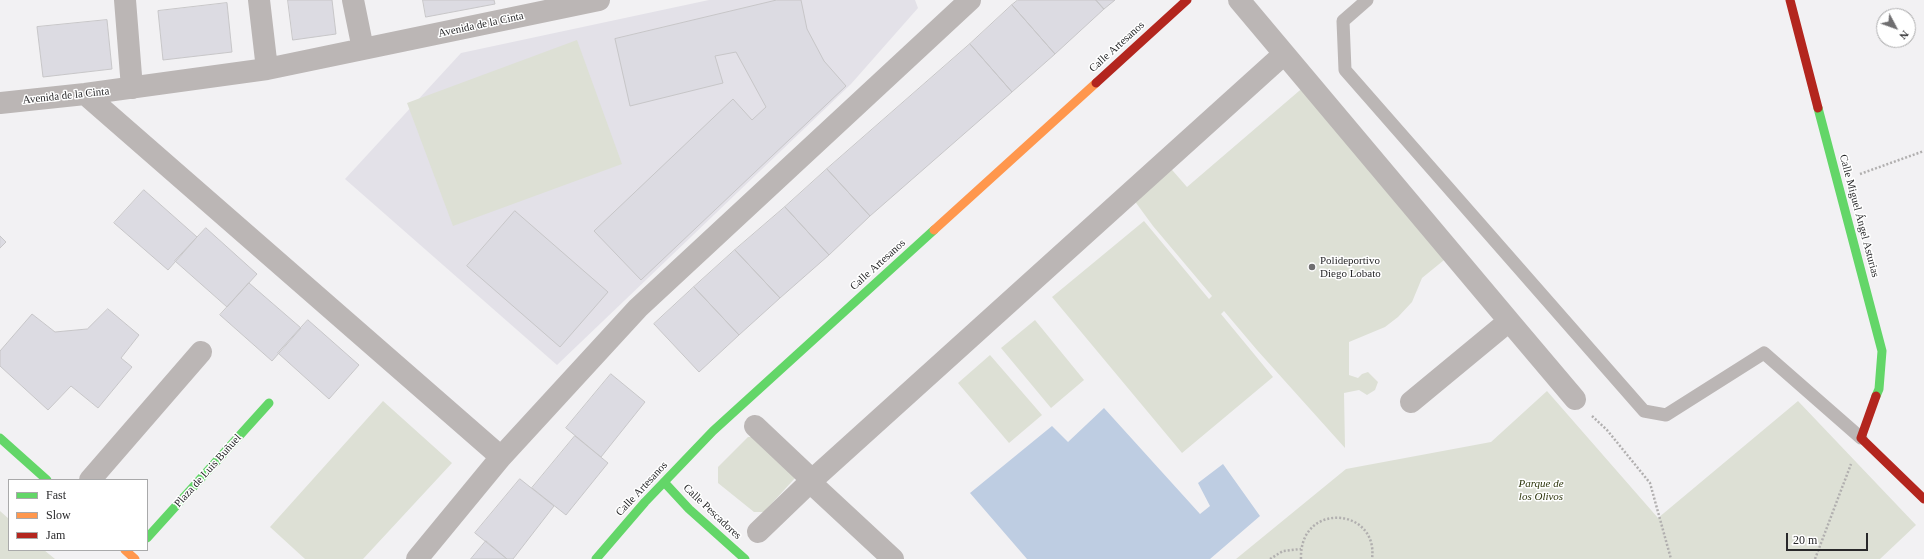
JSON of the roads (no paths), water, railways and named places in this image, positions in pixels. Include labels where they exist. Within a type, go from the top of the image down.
[{"type":"street","points":[[125,0],[132,88]]},
{"type":"street","points":[[260,0],[267,69]]},
{"type":"street","points":[[353,0],[363,49]]},
{"type":"street","name":"Avenida de la Cinta","points":[[0,103],[85,94],[267,69],[600,0]]},
{"type":"street","points":[[417,559],[501,458],[638,308],[970,0]]},
{"type":"street","name":"Calle Artesanos","points":[[596,559],[664,482],[713,431],[1187,0]]},
{"type":"street","points":[[1239,0],[1575,399]]},
{"type":"street","name":"Calle Miguel Ángel Asturias","points":[[1790,0],[1882,351],[1879,389],[1860,438]]},
{"type":"street","points":[[758,532],[810,482],[1284,54]]},
{"type":"street","points":[[85,94],[501,458]]},
{"type":"street","points":[[1411,402],[1509,321]]},
{"type":"street","points":[[91,479],[201,352]]},
{"type":"street","name":"Plaza de Luis Buñuel","points":[[148,537],[269,403]]},
{"type":"street","points":[[755,426],[809,477],[810,482],[894,559]]},
{"type":"street","points":[[0,438],[46,479]]},
{"type":"street","points":[[1860,438],[1924,499]]},
{"type":"street","name":"Calle Pescadores","points":[[664,482],[689,509],[745,559]]},
{"type":"lane","points":[[1367,0],[1343,21],[1345,70],[1644,411],[1666,415],[1764,353],[1860,438]]},
{"type":"water","points":[[1104,408],[1200,514],[1210,506],[1198,483],[1223,464],[1260,516],[1210,559],[1027,559],[970,493],[1052,426],[1068,442]]},
{"type":"place","name":"Polideportivo Diego Lobato","points":[[1312,267]]},
{"type":"park label","name":"Parque de los Olivos","points":[[1541,490]]}]
